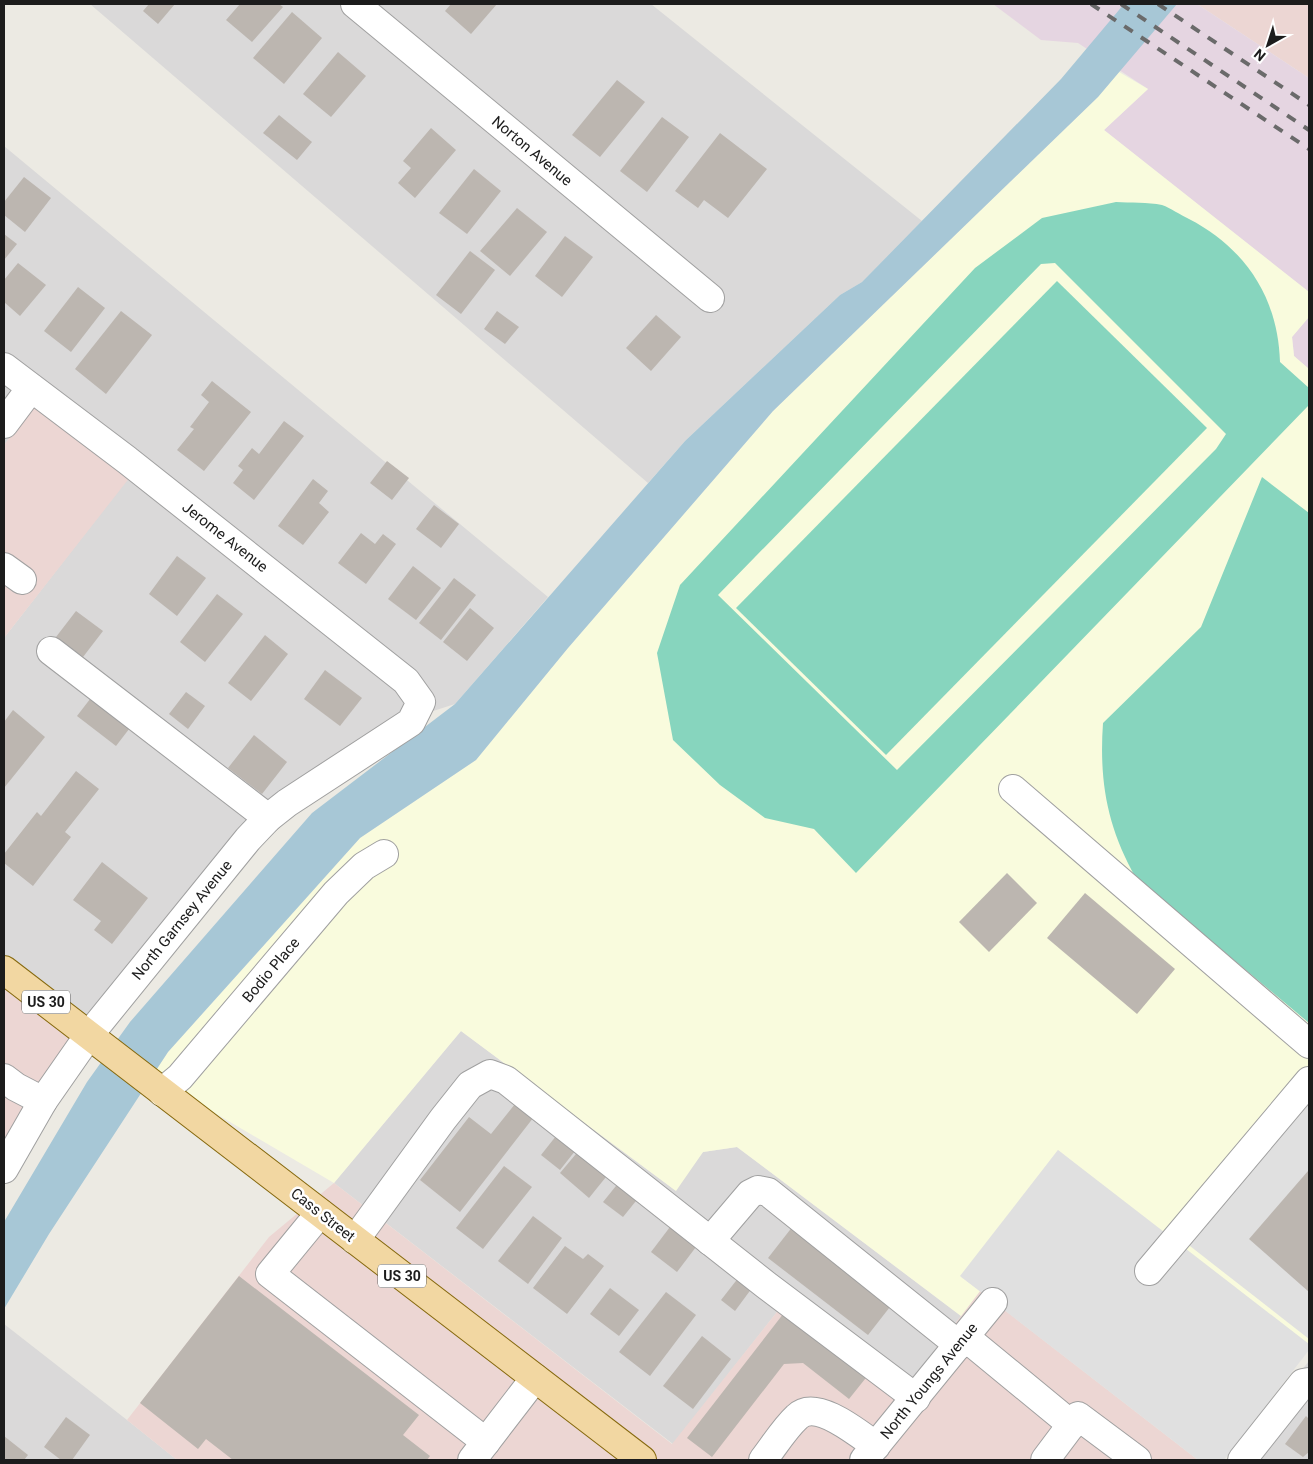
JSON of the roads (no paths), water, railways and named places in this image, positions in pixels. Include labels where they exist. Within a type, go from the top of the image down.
[{"type":"main road","name":"Cass Street","points":[[4,970],[535,1378],[634,1458]]},
{"type":"street","name":"Norton Avenue","points":[[355,4],[710,298]]},
{"type":"street","name":"Jerome Avenue","points":[[4,366],[127,460],[406,681],[421,702],[411,722]]},
{"type":"street","points":[[4,424],[31,388]]},
{"type":"street","points":[[51,651],[268,818]]},
{"type":"street","name":"North Garnsey Avenue","points":[[4,1169],[43,1101],[89,1035],[248,839],[268,818],[411,722]]},
{"type":"street","points":[[1014,789],[1309,1044]]},
{"type":"street","name":"Bodio Place","points":[[162,1092],[180,1077],[336,893],[364,866],[384,854]]},
{"type":"street","points":[[355,1240],[448,1112],[470,1085],[490,1074],[506,1080],[710,1241],[916,1398]]},
{"type":"street","points":[[4,1078],[16,1087],[43,1101]]},
{"type":"street","points":[[1149,1271],[1309,1080]]},
{"type":"street","points":[[710,1241],[750,1194],[758,1190],[768,1192],[1072,1425]]},
{"type":"street","points":[[320,1213],[270,1274],[479,1451],[535,1378]]},
{"type":"street","name":"North Youngs Avenue","points":[[870,1453],[994,1302]]},
{"type":"street","points":[[1242,1460],[1303,1383],[1309,1382]]},
{"type":"street","points":[[763,1460],[798,1415],[810,1411],[828,1414],[870,1453]]},
{"type":"street","points":[[1045,1460],[1078,1416],[1137,1460]]},
{"type":"water","points":[[1124,4],[1177,4],[1098,97],[773,411],[568,648],[476,760],[360,838],[168,1052],[49,1234],[4,1309],[4,1222],[87,1082],[130,1022],[312,813],[455,704],[685,441],[840,295],[862,282],[1061,79]]},
{"type":"railway","points":[[1091,4],[1309,149]]},
{"type":"railway","points":[[1121,4],[1309,130]]},
{"type":"railway","points":[[1158,4],[1309,105]]}]
